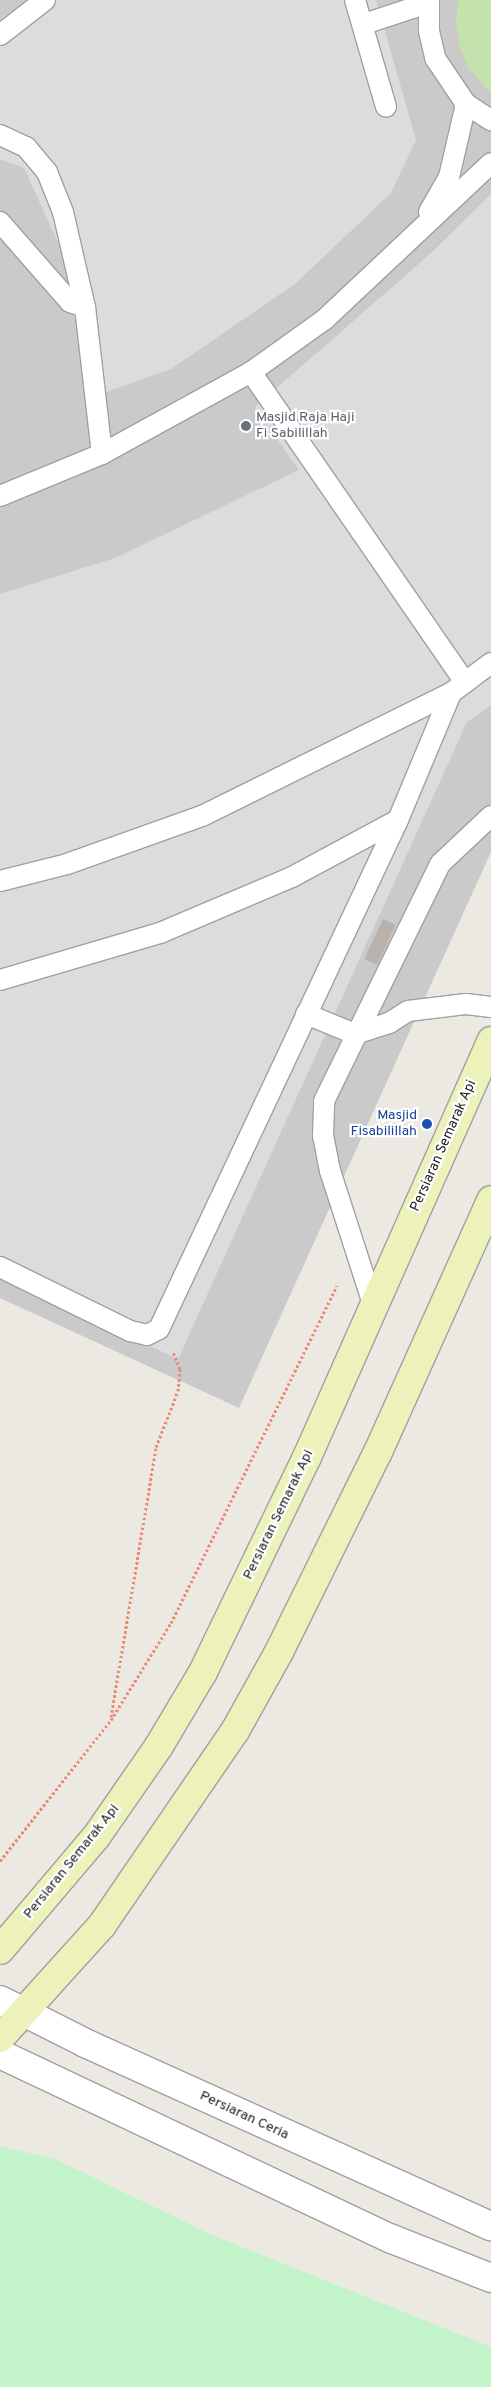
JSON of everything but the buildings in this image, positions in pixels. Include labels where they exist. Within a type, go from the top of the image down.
[{"type":"main road","name":"Persiaran Semarak Api","points":[[0,1950],[96,1837],[159,1746],[203,1672],[307,1457],[491,1041]]},
{"type":"main road","points":[[0,2038],[102,1925],[174,1826],[240,1722],[279,1652],[378,1452],[491,1200]]},
{"type":"street","name":"Persiaran Ceria","points":[[0,2000],[24,2013],[366,2172],[491,2226]]},
{"type":"street","points":[[0,2054],[392,2239],[491,2278]]},
{"type":"lane","points":[[0,35],[45,0]]},
{"type":"lane","points":[[355,0],[364,24],[386,107]]},
{"type":"lane","points":[[364,24],[428,2],[435,58],[466,104],[491,120]]},
{"type":"lane","points":[[414,234],[449,176],[466,104]]},
{"type":"lane","points":[[0,135],[26,148],[47,172],[63,212],[85,307],[102,454]]},
{"type":"lane","points":[[0,496],[102,454],[251,372],[324,320],[491,163]]},
{"type":"lane","points":[[0,222],[70,302],[85,307]]},
{"type":"lane","points":[[251,372],[458,688]]},
{"type":"lane","points":[[0,881],[67,864],[202,816],[458,688],[491,663]]},
{"type":"lane","points":[[0,1267],[130,1331],[147,1335],[159,1329],[458,688]]},
{"type":"lane","points":[[374,1307],[330,1172],[323,1136],[324,1102],[355,1034],[440,864],[491,816]]},
{"type":"lane","points":[[0,980],[160,933],[292,877],[398,820]]},
{"type":"lane","points":[[306,1014],[355,1034],[389,1023],[408,1011],[466,1004],[491,1008]]},
{"type":"path","points":[[0,1862],[110,1720],[171,1623],[356,1247]]},
{"type":"path","points":[[110,1720],[156,1447],[178,1391],[180,1369],[159,1329]]},
{"type":"shaded area","name":"Masjid Raja Haji Fi Sabilillah","points":[[0,0],[491,0],[491,852],[239,1408],[0,1298]]},
{"type":"shaded area","points":[[28,0],[376,0],[416,140],[391,193],[295,284],[171,369],[92,397],[76,282],[24,168],[0,159],[0,19]]},
{"type":"shaded area","points":[[491,194],[491,705],[467,722],[178,1359],[0,1277],[0,594],[115,558],[299,470],[255,407],[430,254]]},
{"type":"green space","points":[[458,0],[491,0],[491,93],[469,69],[460,48],[456,25]]},
{"type":"green space","points":[[0,2146],[55,2159],[212,2235],[491,2347],[491,2387],[0,2387]]},
{"type":"place","name":"Masjid Raja Haji Fi Sabilillah","points":[[246,426]]},
{"type":"place","name":"Masjid Fisabilillah","points":[[427,1124]]}]
